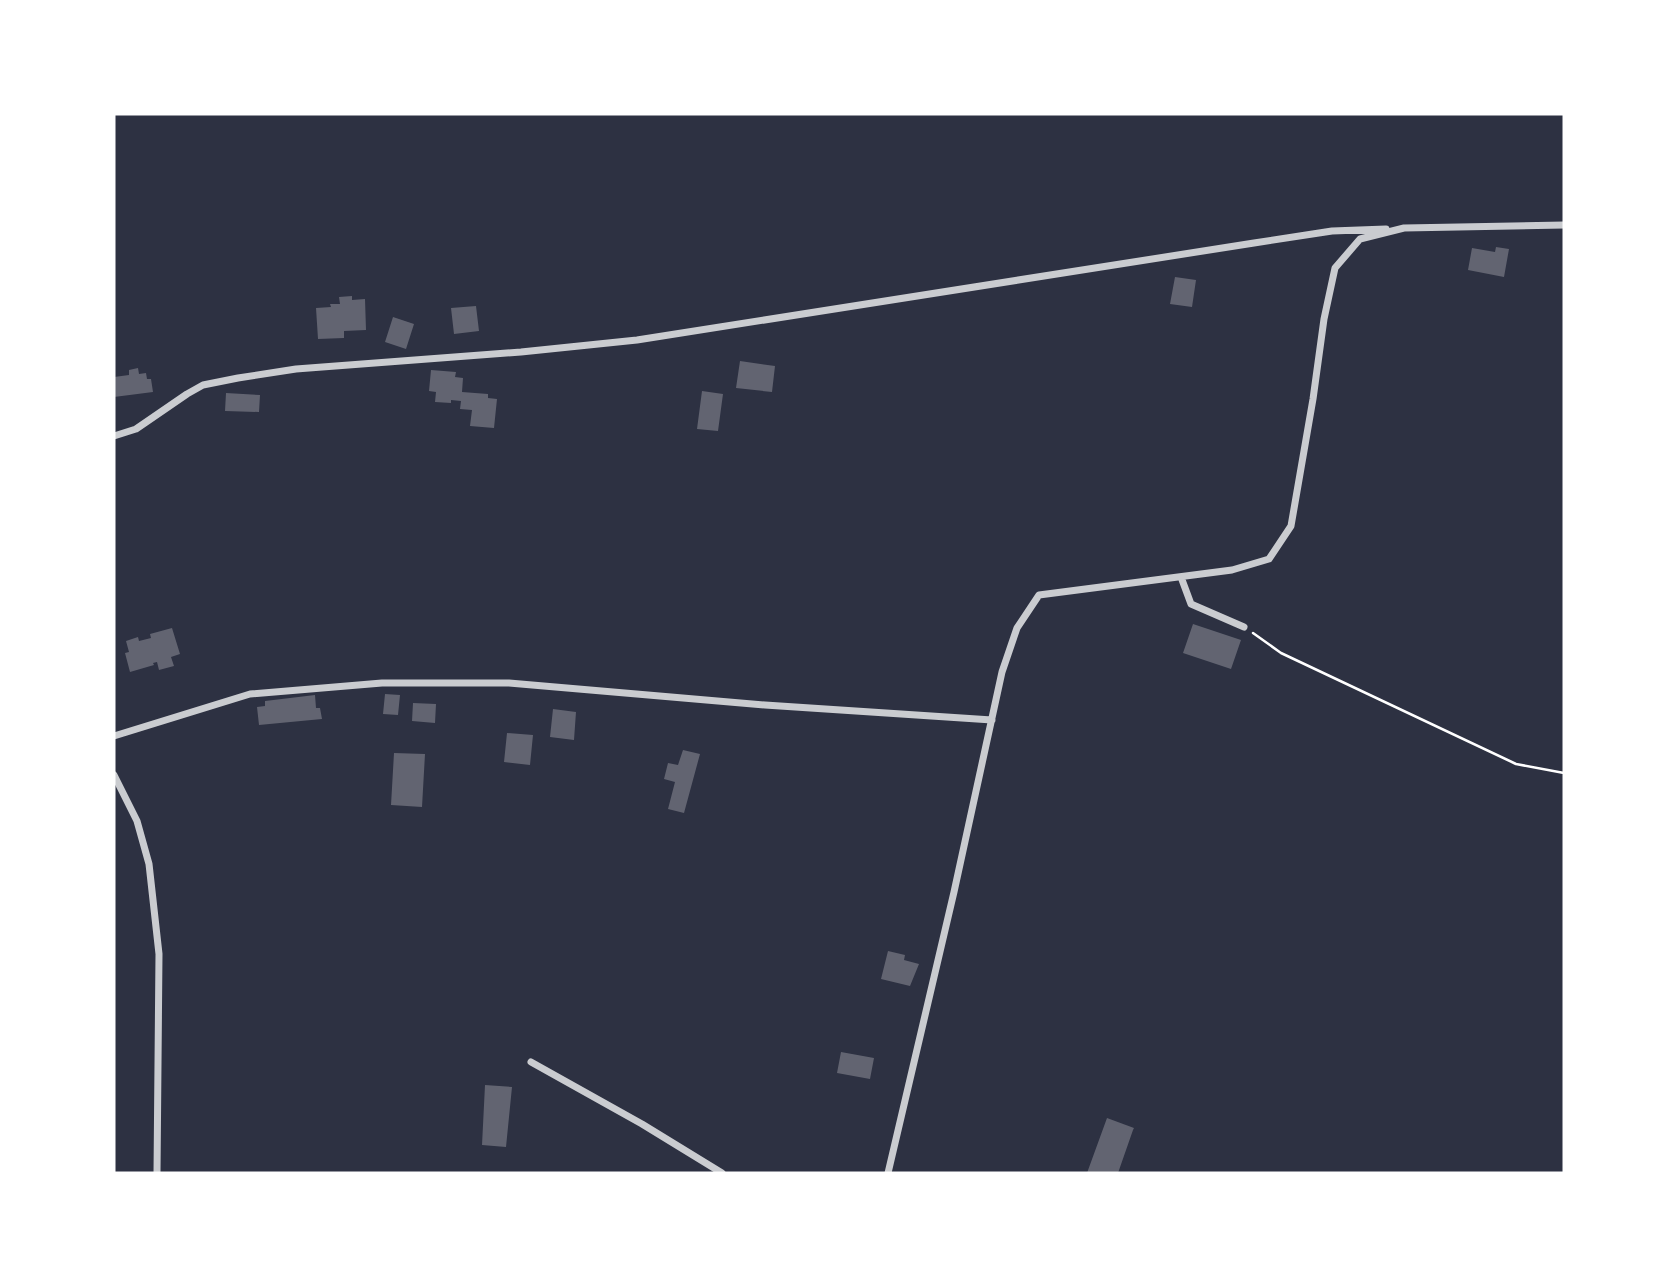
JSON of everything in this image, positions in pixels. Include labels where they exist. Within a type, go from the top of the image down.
[{"type":"street","points":[[114,436],[136,429],[203,385],[296,369],[507,354],[637,340],[1332,231],[1564,225]]},
{"type":"street","points":[[888,1173],[1002,672],[1017,628],[1039,596],[1232,570],[1269,559],[1291,526],[1324,319],[1335,268],[1360,239],[1404,228]]},
{"type":"street","points":[[1181,578],[1191,604],[1244,627]]},
{"type":"street","points":[[114,736],[250,694],[382,683],[509,683],[778,706],[992,720]]},
{"type":"street","points":[[114,775],[137,821],[149,864],[159,954],[157,1173]]},
{"type":"street","points":[[531,1062],[642,1124],[722,1173]]},
{"type":"path","points":[[1244,627],[1281,653],[1516,764],[1564,773]]},
{"type":"building","points":[[1496,247],[1509,249],[1504,277],[1468,270],[1472,248],[1495,252]]},
{"type":"building","points":[[1175,277],[1196,280],[1192,307],[1170,304]]},
{"type":"building","points":[[352,296],[352,300],[365,299],[366,330],[344,331],[344,338],[318,339],[316,308],[340,304],[339,297]]},
{"type":"building","points":[[476,306],[479,331],[454,334],[451,308]]},
{"type":"building","points":[[393,317],[414,324],[406,349],[385,342]]},
{"type":"building","points":[[740,361],[775,366],[772,392],[736,388]]},
{"type":"building","points":[[138,368],[139,374],[146,373],[147,379],[151,379],[153,392],[114,397],[114,377],[129,375],[129,370]]},
{"type":"building","points":[[431,370],[456,372],[455,377],[463,378],[462,392],[488,394],[488,398],[497,399],[494,428],[470,426],[472,410],[460,409],[461,401],[435,402],[436,392],[429,391]]},
{"type":"building","points":[[702,391],[723,394],[718,431],[697,429]]},
{"type":"building","points":[[226,393],[260,395],[259,412],[225,411]]},
{"type":"building","points":[[1193,624],[1241,640],[1231,669],[1183,653]]},
{"type":"building","points":[[172,628],[180,654],[171,657],[174,666],[159,670],[157,662],[130,672],[125,653],[129,652],[126,641],[138,637],[139,641],[151,638],[150,634]]},
{"type":"building","points":[[385,694],[400,695],[398,715],[383,714]]},
{"type":"building","points":[[315,695],[316,708],[320,708],[322,719],[259,725],[257,707],[265,706],[265,701]]},
{"type":"building","points":[[413,703],[436,704],[435,723],[412,721]]},
{"type":"building","points":[[553,709],[576,712],[574,740],[550,737]]},
{"type":"building","points":[[507,733],[533,735],[530,765],[504,762]]},
{"type":"building","points":[[683,750],[700,754],[684,813],[668,809],[675,782],[664,779],[668,763],[678,765]]},
{"type":"building","points":[[394,753],[425,754],[422,807],[391,805]]},
{"type":"building","points":[[888,951],[905,955],[904,960],[919,964],[910,986],[881,979]]},
{"type":"building","points":[[841,1052],[874,1058],[870,1079],[837,1073]]},
{"type":"building","points":[[485,1085],[512,1087],[506,1147],[482,1145]]},
{"type":"building","points":[[1107,1118],[1134,1128],[1118,1173],[1087,1173]]}]
